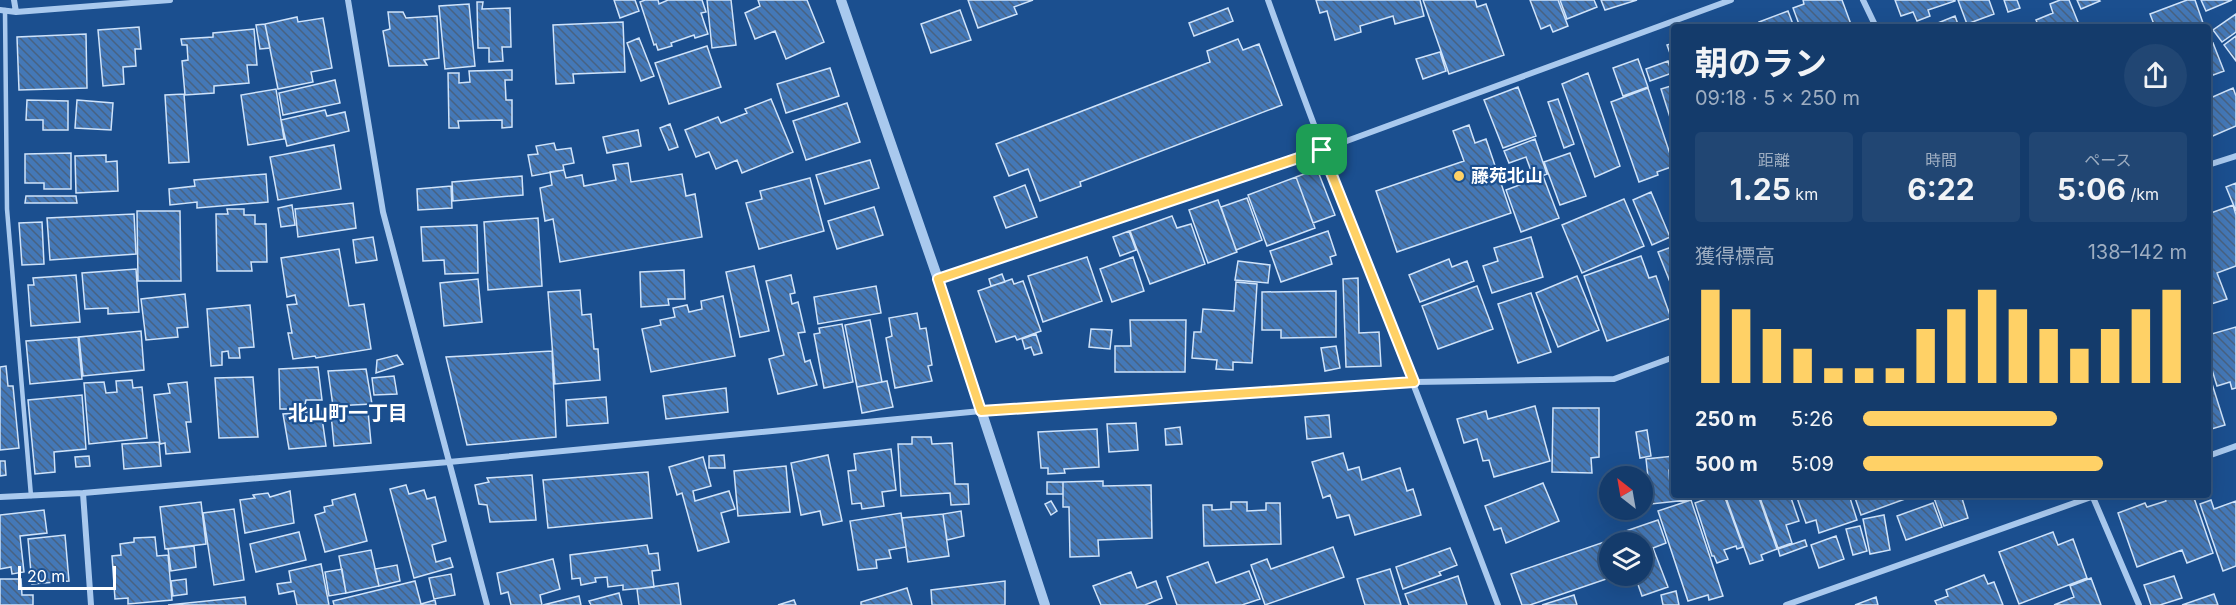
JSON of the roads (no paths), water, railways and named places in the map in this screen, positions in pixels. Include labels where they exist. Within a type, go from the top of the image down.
[{"type":"street","points":[[14,0],[16,12]]},
{"type":"street","points":[[2,10],[16,12],[170,0]]},
{"type":"street","points":[[348,0],[383,212],[487,605]]},
{"type":"street","points":[[841,0],[938,279],[1045,605]]},
{"type":"street","points":[[1268,0],[1322,150],[1414,382],[1498,605]]},
{"type":"street","points":[[938,279],[1322,150],[1731,0]]},
{"type":"street","points":[[1863,0],[1875,24]]},
{"type":"street","points":[[2211,164],[2236,156]]},
{"type":"street","points":[[0,497],[83,493],[449,462],[981,411],[1414,382],[1614,380],[1671,358]]},
{"type":"street","points":[[2211,455],[2236,446]]},
{"type":"street","points":[[83,493],[91,605]]},
{"type":"street","points":[[1786,605],[2088,498]]},
{"type":"street","points":[[2095,498],[2139,605]]},
{"type":"lane","points":[[2,10],[7,209],[31,496]]},
{"type":"place","name":"藤苑北山","points":[[1459,176]]},
{"type":"district","name":"北山町一丁目","points":[[348,413]]}]
